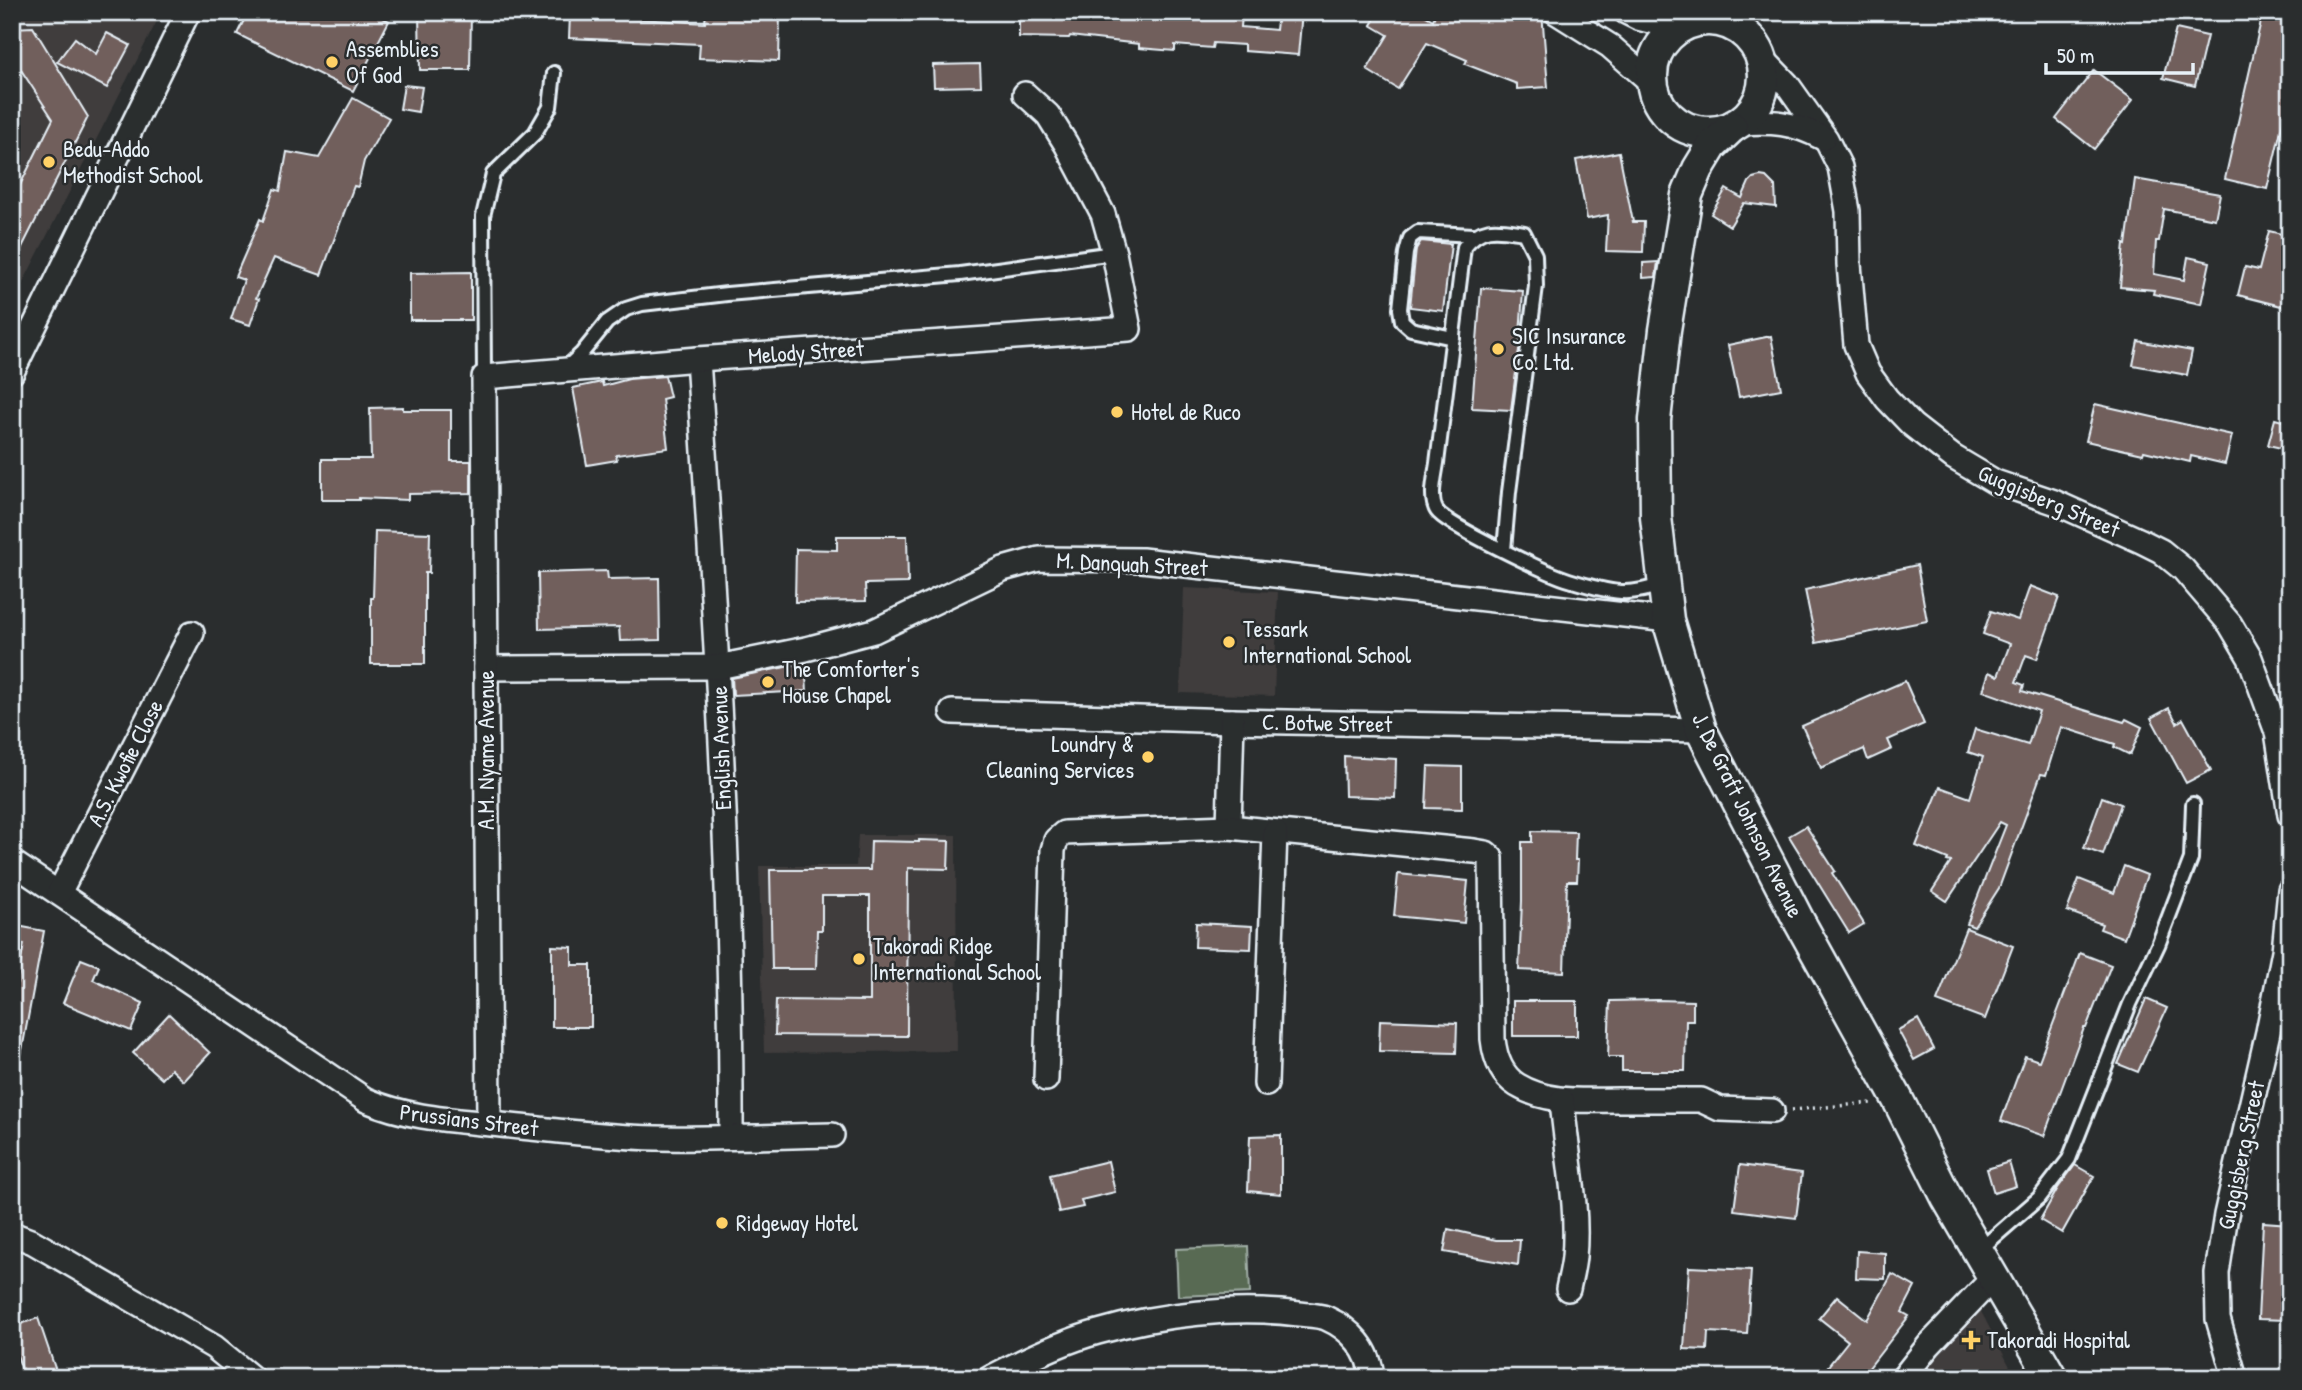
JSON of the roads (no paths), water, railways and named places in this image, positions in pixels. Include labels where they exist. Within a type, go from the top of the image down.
[{"type":"street","points":[[12,372],[188,12]]},
{"type":"street","points":[[1556,12],[1610,46],[1651,82]]},
{"type":"street","points":[[1626,12],[1638,18],[1724,22],[1754,37],[1765,75],[1762,94],[1753,111],[1735,125]]},
{"type":"street","points":[[1688,21],[1666,38],[1657,51],[1652,66],[1651,82],[1656,99],[1665,113],[1677,124],[1708,132],[1735,125],[1772,121],[1801,127],[1826,139]]},
{"type":"street","name":"Guggisberg Street","points":[[1754,37],[1826,139],[1840,167],[1848,211],[1853,326],[1856,345],[1868,373],[1887,399],[1912,425],[1953,457],[1995,482],[2054,502],[2141,541],[2161,551],[2183,569],[2230,624],[2250,657],[2277,732],[2290,815]]},
{"type":"street","points":[[1025,94],[1042,108],[1066,144],[1099,205],[1114,253]]},
{"type":"street","name":"J. De Graft Johnson Avenue","points":[[1665,113],[1683,155],[1688,195]]},
{"type":"street","name":"J. De Graft Johnson Avenue","points":[[1735,125],[1712,145],[1698,169],[1688,195],[1665,330],[1655,420],[1656,517],[1668,620],[1701,730],[1800,921],[1898,1100],[1947,1198],[2052,1378]]},
{"type":"street","name":"Melody Street","points":[[484,377],[1129,329],[1114,253]]},
{"type":"street","name":"English Avenue","points":[[698,359],[718,667],[731,1022],[731,1137]]},
{"type":"street","name":"A.M. Nyame Avenue","points":[[484,377],[489,1124]]},
{"type":"street","name":"M. Danquah Street","points":[[486,668],[718,667],[806,649],[874,631],[1003,569],[1039,559],[1142,560],[1668,620]]},
{"type":"street","name":"A.S. Kwofie Close","points":[[59,893],[192,633]]},
{"type":"street","name":"C. Botwe Street","points":[[952,712],[1232,721],[1701,730]]},
{"type":"street","points":[[1229,827],[1232,721]]},
{"type":"street","points":[[1046,1079],[1053,850],[1056,839],[1064,833],[1229,827],[1486,853],[1491,858],[1495,1056],[1504,1073],[1515,1084],[1533,1093],[1562,1100],[1700,1100],[1720,1108],[1772,1111]]},
{"type":"street","points":[[1266,1084],[1275,832]]},
{"type":"street","name":"Prussians Street","points":[[12,862],[366,1100],[407,1115],[642,1138],[832,1135]]},
{"type":"street","name":"Guggisberg Street","points":[[2235,1378],[2218,1319],[2217,1273],[2226,1215],[2284,951],[2290,890]]},
{"type":"street","points":[[1562,1100],[1565,1140],[1573,1183],[1574,1257],[1568,1289]]},
{"type":"street","points":[[12,1234],[33,1242],[214,1347],[252,1378]]},
{"type":"street","points":[[1903,1378],[1929,1345],[1993,1278]]},
{"type":"street","points":[[990,1378],[1023,1360],[1096,1332],[1155,1318],[1273,1311],[1325,1317],[1356,1338],[1371,1363],[1372,1378]]},
{"type":"lane","points":[[484,377],[483,216],[493,174],[535,132],[550,107],[554,74]]},
{"type":"lane","points":[[1452,338],[1411,329],[1402,321],[1400,309],[1410,238],[1418,232],[1473,235],[1494,229],[1524,233],[1535,254],[1536,286],[1504,550]]},
{"type":"lane","points":[[1473,235],[1464,247],[1434,493],[1435,509],[1443,519],[1568,580],[1619,592],[1641,592],[1664,583]]},
{"type":"lane","points":[[562,372],[582,353],[607,322],[626,309],[642,304],[960,274],[1114,253]]},
{"type":"lane","points":[[1977,1252],[2039,1198],[2069,1159],[2191,859],[2193,804]]},
{"type":"place","name":"Assemblies Of God","points":[[332,62]]},
{"type":"place","name":"Bedu-Addo Methodist School","points":[[49,162]]},
{"type":"place","name":"SIC Insurance Co. Ltd.","points":[[1498,349]]},
{"type":"place","name":"Hotel de Ruco","points":[[1117,412]]},
{"type":"place","name":"Tessark International School","points":[[1229,642]]},
{"type":"place","name":"The Comforter's House Chapel","points":[[768,682]]},
{"type":"place","name":"Loundry & Cleaning Services","points":[[1148,757]]},
{"type":"place","name":"Takoradi Ridge International School","points":[[859,959]]},
{"type":"place","name":"Ridgeway Hotel","points":[[722,1223]]},
{"type":"place","name":"Takoradi Hospital","points":[[1971,1340]]}]
